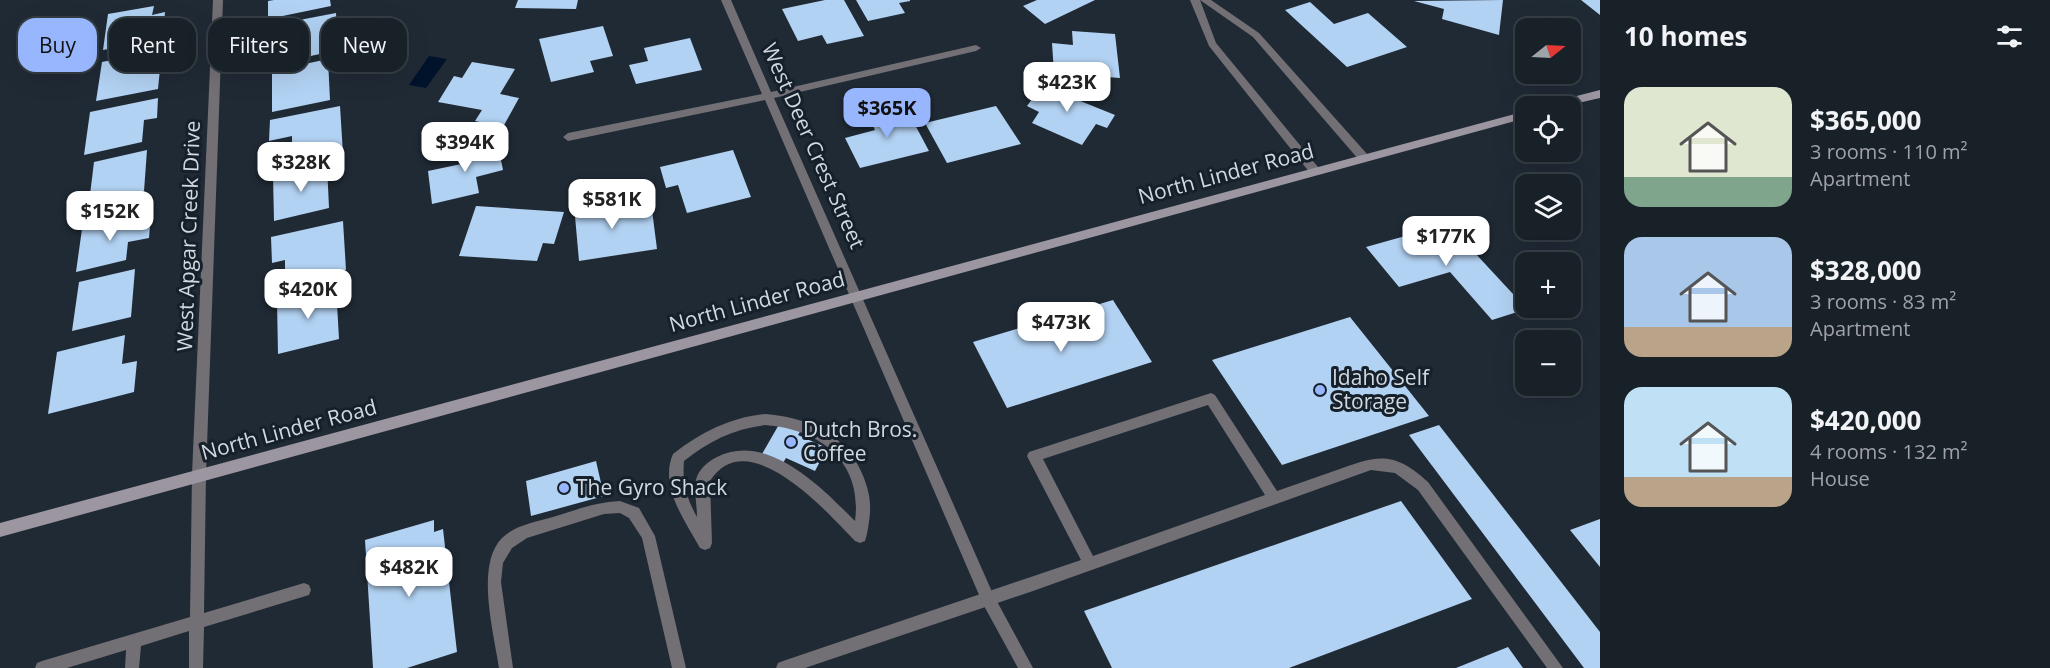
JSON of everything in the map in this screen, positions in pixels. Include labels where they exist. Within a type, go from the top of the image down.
[{"type":"main road","points":[[1581,99],[1600,94]]},
{"type":"main road","name":"North Linder Road","points":[[0,530],[1515,117]]},
{"type":"street","name":"West Apgar Creek Drive","points":[[196,668],[199,474],[218,0]]},
{"type":"street","name":"West Deer Crest Street","points":[[726,0],[988,599],[1026,668]]},
{"type":"street","points":[[1196,0],[1212,44],[1314,170]]},
{"type":"street","points":[[1205,0],[1256,35],[1363,157]]},
{"type":"street","points":[[568,137],[768,96],[976,48]]},
{"type":"street","points":[[1090,564],[1034,456],[1211,399],[1275,499]]},
{"type":"street","points":[[781,419],[807,426],[834,443],[852,465],[863,496],[860,536],[819,495],[790,473],[752,455],[735,456],[718,462],[707,471],[703,480],[705,543],[680,499],[675,478],[678,458],[697,441],[726,428],[756,420],[781,419]]},
{"type":"street","points":[[783,668],[1090,564],[1371,464],[1385,463],[1402,468],[1423,486],[1556,668]]},
{"type":"street","points":[[506,668],[494,582],[496,561],[507,543],[524,532],[604,508],[620,507],[634,513],[643,525],[680,668]]},
{"type":"street","points":[[42,668],[304,590]]},
{"type":"street","points":[[132,668],[134,641]]},
{"type":"water","points":[[429,56],[447,59],[426,88],[409,85]]},
{"type":"building","points":[[330,0],[331,6],[268,18],[268,1]]},
{"type":"building","points":[[518,0],[578,0],[576,9],[515,8]]},
{"type":"building","points":[[825,0],[844,0],[864,36],[827,44],[822,35],[798,41],[782,9]]},
{"type":"building","points":[[856,0],[910,1],[899,3],[905,13],[868,21]]},
{"type":"building","points":[[1037,0],[1095,0],[1045,24],[1023,6]]},
{"type":"building","points":[[1503,0],[1499,35],[1442,19],[1444,9],[1414,1]]},
{"type":"building","points":[[1581,0],[1600,0],[1600,15]]},
{"type":"building","points":[[1310,2],[1334,24],[1368,13],[1407,47],[1347,67],[1285,10]]},
{"type":"building","points":[[154,6],[152,15],[165,12],[165,18],[109,18],[109,49],[103,50],[108,14]]},
{"type":"building","points":[[336,13],[336,18],[321,18],[321,54],[309,56],[309,18]]},
{"type":"building","points":[[603,26],[613,56],[590,61],[594,72],[551,82],[539,39]]},
{"type":"building","points":[[1072,31],[1115,34],[1120,78],[1054,73],[1052,43],[1073,45]]},
{"type":"building","points":[[690,38],[702,70],[636,84],[629,65],[648,61],[644,48]]},
{"type":"building","points":[[321,60],[321,72],[329,72],[330,100],[272,112],[272,72],[309,72],[309,63]]},
{"type":"building","points":[[109,61],[109,72],[160,72],[158,89],[96,101],[102,62]]},
{"type":"building","points":[[472,62],[515,69],[500,94],[519,98],[503,127],[475,121],[482,110],[438,102],[454,76],[462,78]]},
{"type":"building","points":[[1046,80],[1072,90],[1068,96],[1115,115],[1107,128],[1096,124],[1082,145],[1032,123],[1039,112],[1027,106]]},
{"type":"building","points":[[158,98],[157,118],[144,120],[142,142],[84,155],[90,112]]},
{"type":"building","points":[[340,106],[343,154],[292,164],[292,136],[269,141],[270,120]]},
{"type":"building","points":[[905,106],[929,151],[860,168],[845,138],[875,130],[868,115]]},
{"type":"building","points":[[996,106],[1021,144],[947,163],[925,123]]},
{"type":"building","points":[[497,140],[503,170],[476,177],[479,193],[432,204],[428,171],[466,163],[463,147]]},
{"type":"building","points":[[147,150],[144,191],[89,203],[94,162]]},
{"type":"building","points":[[733,150],[751,197],[687,213],[678,185],[666,188],[660,167]]},
{"type":"building","points":[[327,165],[329,208],[274,221],[273,176]]},
{"type":"building","points":[[623,198],[626,214],[652,210],[657,249],[579,261],[574,205]]},
{"type":"building","points":[[476,206],[564,212],[554,244],[543,243],[537,261],[459,256]]},
{"type":"building","points":[[151,214],[149,238],[128,242],[126,260],[76,272],[82,229]]},
{"type":"building","points":[[343,221],[346,270],[285,285],[285,260],[272,263],[271,237]]},
{"type":"building","points":[[1448,224],[1515,296],[1515,313],[1492,320],[1450,272],[1399,287],[1366,247]]},
{"type":"building","points":[[135,269],[131,317],[72,331],[79,282]]},
{"type":"building","points":[[336,286],[339,339],[278,354],[277,301]]},
{"type":"building","points":[[1113,300],[1152,362],[1007,408],[973,342]]},
{"type":"building","points":[[1350,317],[1429,416],[1282,465],[1212,360]]},
{"type":"building","points":[[125,335],[122,364],[137,361],[134,392],[48,414],[57,352]]},
{"type":"building","name":"Dutch Bros. Coffee","points":[[781,421],[801,430],[798,435],[827,448],[815,471],[786,458],[783,463],[762,454]]},
{"type":"building","points":[[1439,425],[1600,632],[1600,668],[1584,668],[1409,435]]},
{"type":"building","name":"The Gyro Shack","points":[[596,461],[604,496],[531,516],[526,481]]},
{"type":"building","points":[[1401,501],[1472,599],[1289,668],[1112,668],[1084,611]]},
{"type":"building","points":[[1600,519],[1600,567],[1570,530]]},
{"type":"building","points":[[434,520],[434,532],[443,529],[457,652],[407,668],[373,668],[365,540]]},
{"type":"building","points":[[1508,647],[1523,668],[1456,668]]},
{"type":"place","name":"Idaho Self Storage","points":[[1320,390]]},
{"type":"place","name":"Dutch Bros. Coffee","points":[[791,442]]},
{"type":"place","name":"The Gyro Shack","points":[[564,488]]}]
